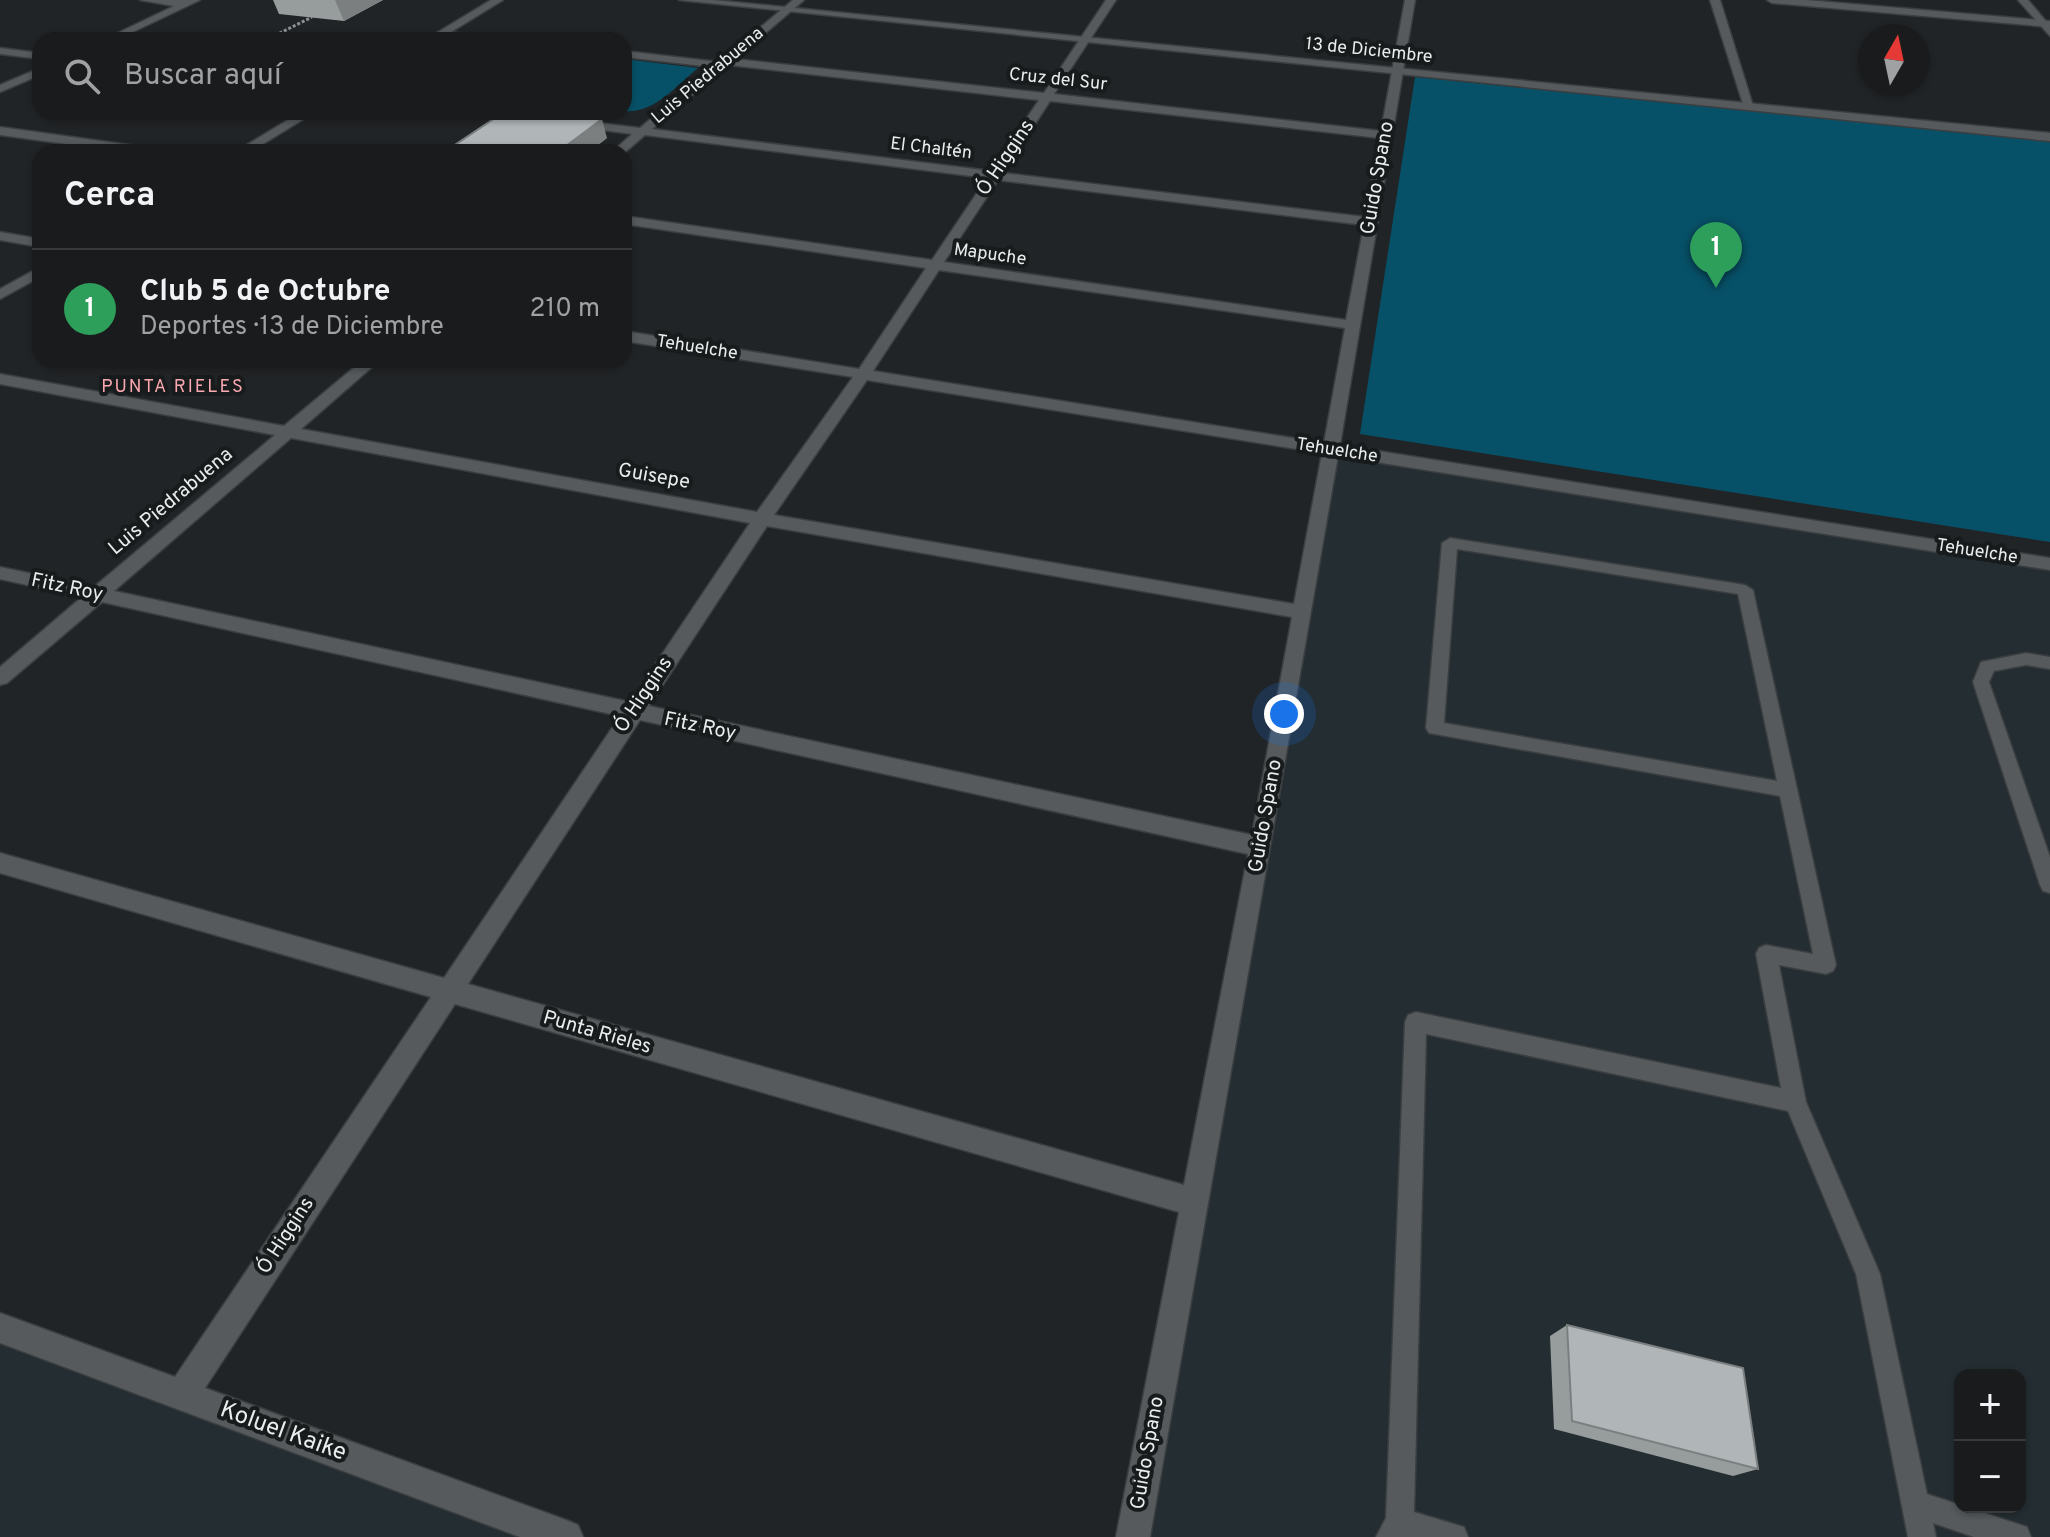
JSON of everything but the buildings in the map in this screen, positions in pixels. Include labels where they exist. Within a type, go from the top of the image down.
[{"type":"street","points":[[145,0],[190,2]]},
{"type":"street","points":[[444,32],[498,0]]},
{"type":"street","name":"13 de Diciembre","points":[[684,0],[2050,137]]},
{"type":"street","name":"Luis Piedrabuena","points":[[627,144],[799,0]]},
{"type":"street","name":"O´ Higgins","points":[[182,1394],[762,519],[863,374],[1111,0]]},
{"type":"street","name":"Guido Spano","points":[[1133,1537],[1261,847],[1410,0]]},
{"type":"street","points":[[1715,0],[1750,107]]},
{"type":"street","points":[[1772,0],[2046,24]]},
{"type":"street","points":[[2023,0],[2046,24],[2050,33]]},
{"type":"street","points":[[125,32],[190,2]]},
{"type":"street","points":[[0,51],[32,55]]},
{"type":"street","name":"Cruz del Sur","points":[[632,55],[1386,135]]},
{"type":"street","points":[[0,89],[32,75]]},
{"type":"street","points":[[255,144],[295,120]]},
{"type":"street","name":"El Chaltén","points":[[564,122],[1370,222]]},
{"type":"street","points":[[0,131],[93,144]]},
{"type":"street","name":"Mapuche","points":[[632,221],[1352,325]]},
{"type":"street","points":[[0,236],[32,242]]},
{"type":"street","points":[[0,295],[32,276]]},
{"type":"street","name":"Tehuelche","points":[[632,337],[2050,564]]},
{"type":"street","name":"Luis Piedrabuena","points":[[0,678],[363,368]]},
{"type":"street","name":"Guisepe","points":[[0,379],[762,519],[1301,612]]},
{"type":"street","name":"Fitz Roy","points":[[0,573],[633,713],[1261,847]]},
{"type":"street","name":"Punta Rieles","points":[[0,863],[1193,1202]]},
{"type":"street","name":"Koluel Kaike","points":[[0,1328],[566,1537]]},
{"type":"lane","points":[[1788,790],[1435,728],[1450,543],[1745,590],[1826,965],[1766,954],[1795,1102],[1868,1274],[1922,1537]]},
{"type":"lane","points":[[2050,663],[2026,659],[1987,666],[1981,682],[2050,885]]},
{"type":"lane","points":[[1454,1537],[1395,1529],[1416,1022],[1795,1102]]},
{"type":"lane","points":[[1916,1504],[2017,1537]]},
{"type":"path","points":[[282,32],[312,17]]},
{"type":"shaded area","points":[[632,60],[698,68],[655,103],[632,111]]},
{"type":"shaded area","points":[[1415,77],[2050,141],[2050,542],[1360,434]]},
{"type":"shaded area","points":[[1329,450],[2050,564],[2050,1537],[1133,1537]]},
{"type":"shaded area","points":[[0,1328],[566,1537],[0,1537]]},
{"type":"place","name":"Club 5 de Octubre","points":[[1716,288]]},
{"type":"district","name":"PUNTA RIELES","points":[[173,387]]}]
